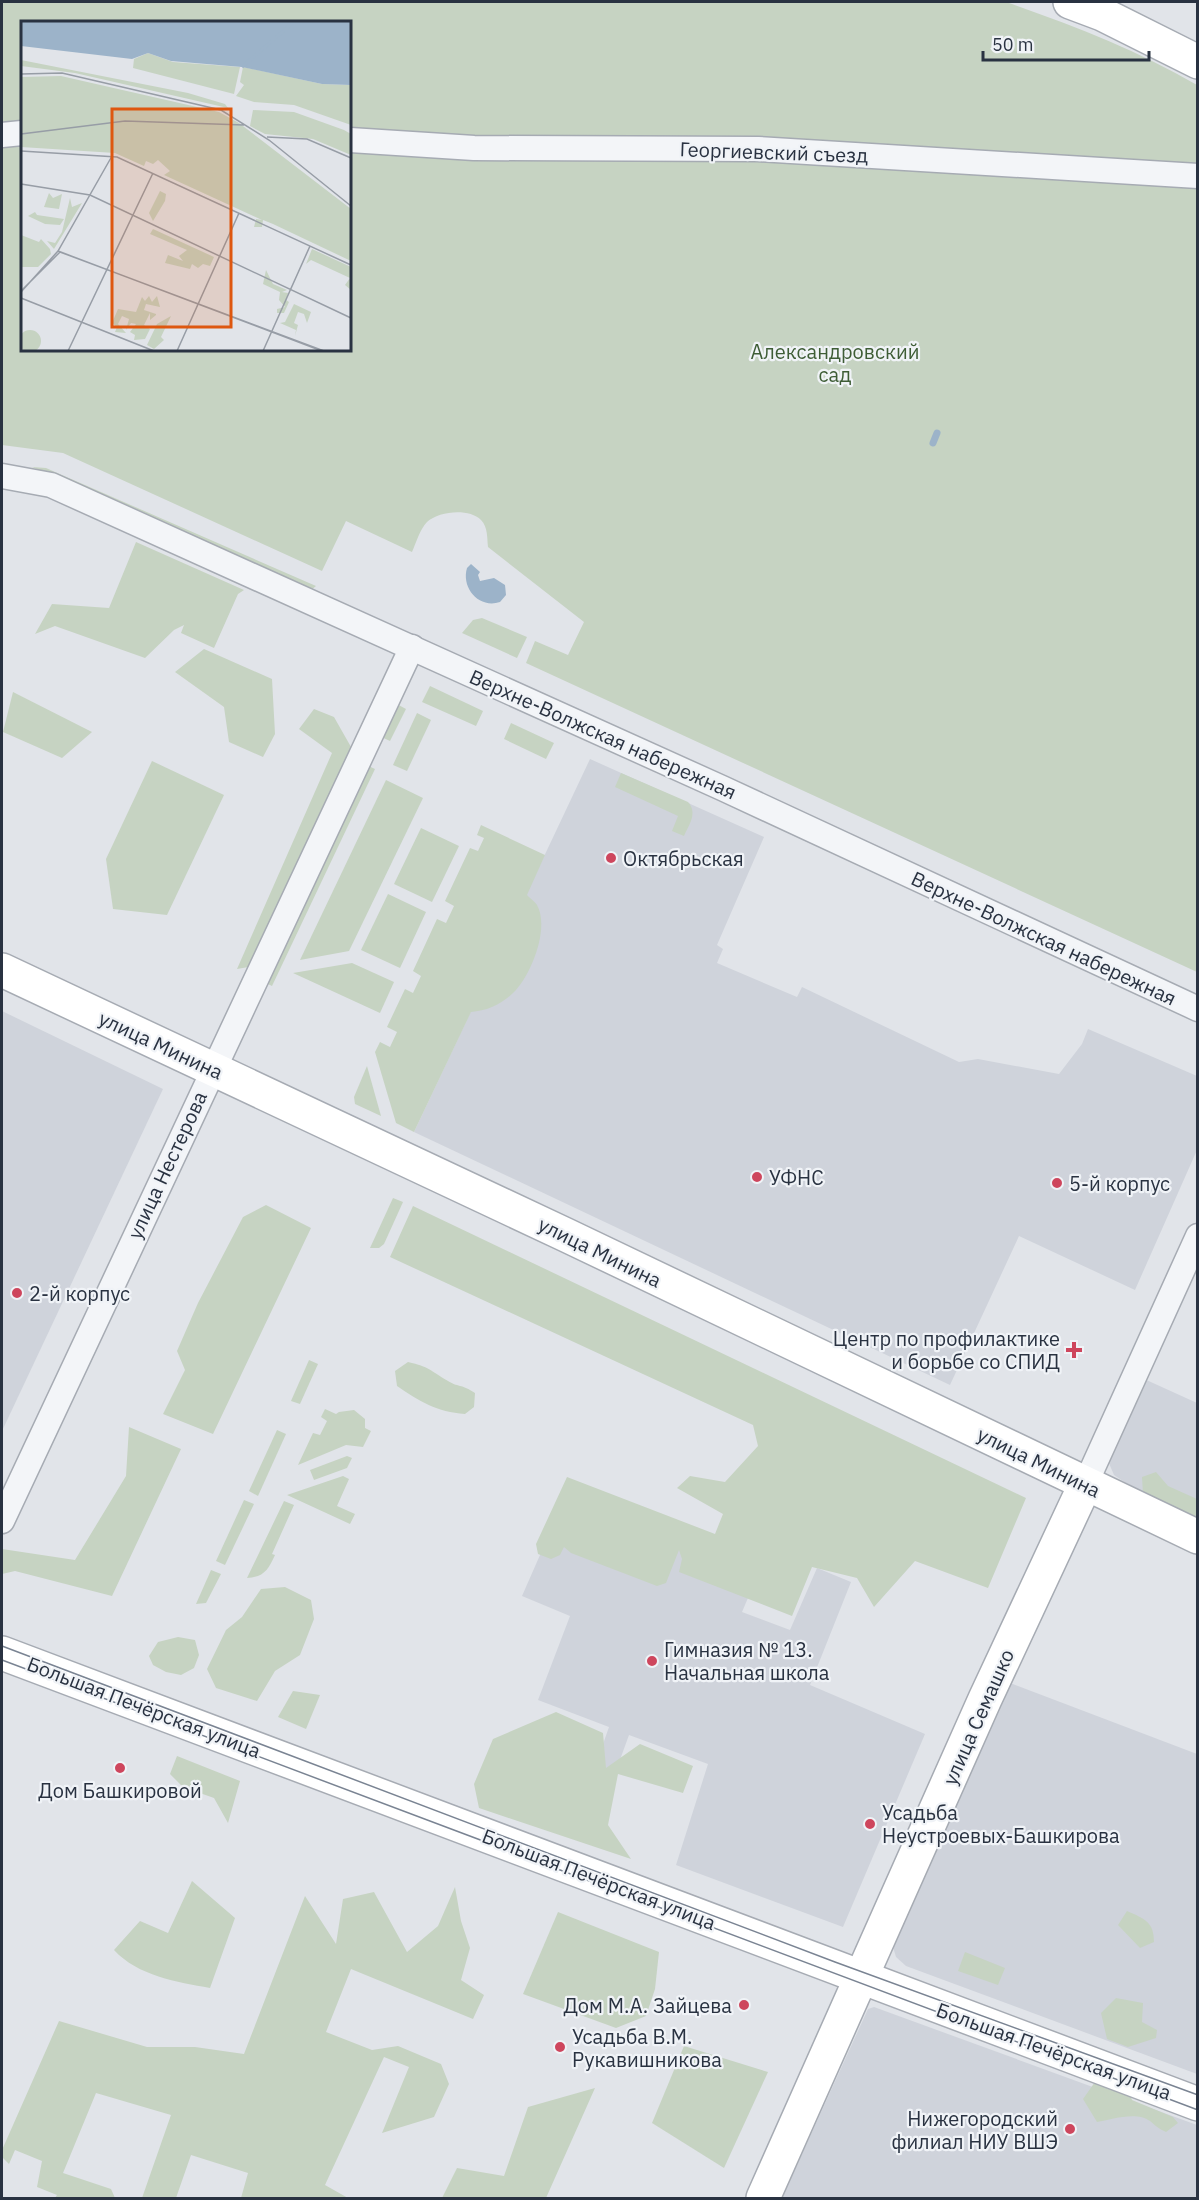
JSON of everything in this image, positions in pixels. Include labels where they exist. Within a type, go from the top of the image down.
[{"type":"street","points":[[1070,2],[1102,14],[1197,62]]},
{"type":"street","points":[[2,135],[21,133]]},
{"type":"street","name":"Георгиевский съезд","points":[[351,140],[474,148],[758,149],[1197,176]]},
{"type":"street","name":"Верхне-Волжская набережная","points":[[2,476],[51,484],[412,647],[1197,1009]]},
{"type":"street","name":"улица Нестерова","points":[[2,1521],[412,647]]},
{"type":"street","name":"улица Минина","points":[[2,970],[566,1235],[1197,1537]]},
{"type":"street","name":"улица Семашко","points":[[763,2199],[985,1699],[1085,1485],[1197,1236]]},
{"type":"street","name":"Большая Печёрская улица","points":[[2,1653],[1197,2104]]},
{"type":"shaded area","points":[[590,759],[764,837],[717,945],[723,949],[717,963],[797,997],[802,987],[959,1062],[978,1059],[1059,1074],[1082,1044],[1088,1029],[1197,1076],[1197,1150],[1135,1290],[1019,1236],[950,1385],[414,1132]]},
{"type":"shaded area","points":[[2,1011],[163,1089],[2,1431]]},
{"type":"shaded area","points":[[1142,1378],[1197,1403],[1197,1517],[1126,1483],[1114,1475],[1108,1461]]},
{"type":"shaded area","points":[[569,1489],[765,1558],[742,1612],[790,1630],[817,1568],[851,1582],[810,1685],[925,1734],[843,1927],[676,1865],[708,1764],[629,1735],[593,1834],[574,1827],[609,1727],[538,1700],[570,1616],[522,1596]]},
{"type":"shaded area","points":[[1010,1683],[1197,1754],[1197,2074],[906,1966],[896,1957],[893,1947],[896,1935]]},
{"type":"shaded area","points":[[874,2007],[1197,2125],[1197,2198],[782,2198],[868,2009]]},
{"type":"green space","name":"Александровский сад","points":[[2,2],[1006,2],[1128,49],[1197,85],[1197,972],[526,663],[535,641],[568,655],[584,622],[488,547],[485,526],[476,516],[454,512],[432,518],[422,528],[412,552],[346,521],[322,571],[63,453],[2,445]]},
{"type":"green space","points":[[32,467],[46,468],[316,586],[310,591]]},
{"type":"green space","points":[[136,542],[244,590],[238,594],[214,648],[181,633],[184,625],[174,630],[145,658],[55,626],[35,634],[52,604],[109,608]]},
{"type":"green space","points":[[482,618],[527,637],[517,658],[462,633],[473,620]]},
{"type":"green space","points":[[204,649],[272,679],[275,734],[263,757],[229,742],[224,707],[175,672]]},
{"type":"green space","points":[[430,686],[483,711],[476,726],[422,702]]},
{"type":"green space","points":[[13,692],[92,732],[62,758],[3,732]]},
{"type":"green space","points":[[393,702],[406,709],[390,741],[377,735]]},
{"type":"green space","points":[[314,709],[334,717],[355,754],[254,966],[237,969],[332,753],[299,729]]},
{"type":"green space","points":[[417,713],[431,720],[407,771],[393,765]]},
{"type":"green space","points":[[511,723],[554,743],[546,759],[504,739]]},
{"type":"green space","points":[[152,761],[224,795],[167,915],[113,909],[106,859]]},
{"type":"green space","points":[[364,764],[375,769],[272,986],[260,980]]},
{"type":"green space","points":[[621,773],[688,802],[692,815],[684,836],[672,831],[678,816],[615,787]]},
{"type":"green space","points":[[386,780],[423,798],[349,951],[300,960]]},
{"type":"green space","points":[[481,825],[545,855],[527,895],[537,905],[541,926],[540,938],[532,964],[513,993],[494,1006],[471,1012],[414,1132],[396,1123],[375,1052],[380,1042],[390,1047],[397,1032],[387,1027],[405,989],[413,993],[421,976],[413,971],[437,919],[446,923],[454,906],[445,901],[470,848],[478,851],[484,838],[477,835]]},
{"type":"green space","points":[[421,828],[459,846],[432,902],[394,884]]},
{"type":"green space","points":[[388,894],[426,912],[400,968],[361,950]]},
{"type":"green space","points":[[352,963],[394,982],[380,1013],[293,973]]},
{"type":"green space","points":[[367,1066],[381,1116],[355,1104],[354,1097]]},
{"type":"green space","points":[[393,1198],[403,1202],[384,1244],[379,1248],[370,1248]]},
{"type":"green space","points":[[266,1205],[311,1228],[213,1434],[163,1414],[185,1370],[177,1351],[198,1303],[243,1217]]},
{"type":"green space","points":[[413,1206],[1026,1498],[988,1588],[915,1561],[874,1607],[857,1578],[812,1567],[792,1616],[679,1572],[682,1559],[679,1550],[666,1583],[657,1586],[571,1553],[564,1547],[560,1555],[551,1559],[538,1554],[536,1544],[567,1477],[715,1534],[723,1514],[677,1488],[690,1476],[725,1482],[758,1446],[753,1425],[390,1257]]},
{"type":"green space","points":[[309,1360],[318,1364],[300,1404],[291,1401]]},
{"type":"green space","points":[[408,1362],[425,1367],[451,1383],[475,1393],[474,1407],[465,1414],[446,1411],[421,1401],[397,1386],[395,1371]]},
{"type":"green space","points":[[325,1409],[336,1414],[354,1410],[365,1419],[365,1428],[371,1431],[363,1447],[346,1445],[298,1465],[313,1433],[320,1435],[327,1421],[321,1417]]},
{"type":"green space","points":[[129,1427],[181,1449],[112,1596],[15,1571],[2,1574],[2,1549],[75,1560],[126,1476]]},
{"type":"green space","points":[[277,1430],[286,1434],[258,1496],[249,1491]]},
{"type":"green space","points":[[347,1456],[352,1458],[347,1468],[314,1480],[310,1470]]},
{"type":"green space","points":[[1156,1472],[1168,1486],[1197,1499],[1197,1520],[1143,1494],[1142,1477]]},
{"type":"green space","points":[[343,1476],[349,1479],[337,1506],[355,1514],[350,1524],[287,1495]]},
{"type":"green space","points":[[244,1500],[254,1504],[225,1565],[216,1561]]},
{"type":"green space","points":[[284,1501],[294,1505],[272,1554],[275,1555],[268,1569],[261,1574],[247,1578]]},
{"type":"green space","points":[[211,1570],[221,1574],[206,1603],[196,1604]]},
{"type":"green space","points":[[285,1587],[311,1600],[314,1619],[300,1655],[275,1671],[257,1701],[216,1688],[207,1669],[226,1630],[242,1617],[261,1589]]},
{"type":"green space","points":[[178,1637],[195,1640],[199,1655],[194,1668],[181,1675],[166,1672],[153,1665],[149,1656],[158,1642]]},
{"type":"green space","points":[[293,1691],[320,1695],[306,1729],[278,1717]]},
{"type":"green space","points":[[556,1712],[603,1733],[606,1768],[640,1744],[693,1766],[683,1793],[618,1774],[608,1825],[631,1859],[479,1808],[474,1784],[493,1739]]},
{"type":"green space","points":[[177,1756],[240,1781],[228,1823],[214,1798],[183,1787],[170,1774]]},
{"type":"green space","points":[[192,1881],[235,1918],[210,1988],[146,1972],[134,1966],[114,1950],[140,1921],[168,1933]]},
{"type":"green space","points":[[455,1887],[461,1921],[470,1948],[461,1980],[484,1995],[473,2019],[351,1969],[326,2032],[372,2050],[398,2046],[441,2064],[449,2084],[434,2117],[382,2133],[409,2067],[384,2057],[325,2185],[348,2198],[241,2198],[248,2173],[191,2155],[176,2198],[142,2198],[171,2115],[96,2093],[63,2173],[111,2189],[115,2198],[55,2198],[57,2195],[37,2187],[42,2161],[15,2150],[9,2164],[2,2157],[2,2150],[59,2021],[147,2047],[195,2047],[244,2054],[305,1896],[336,1944],[343,1899],[374,1892],[407,1952],[438,1926]]},
{"type":"green space","points":[[1127,1911],[1147,1922],[1154,1935],[1154,1942],[1140,1948],[1118,1925]]},
{"type":"green space","points":[[558,1912],[659,1952],[655,1989],[646,2016],[616,2028],[523,1994]]},
{"type":"green space","points":[[965,1952],[1005,1968],[998,1985],[958,1971]]},
{"type":"green space","points":[[1116,1998],[1143,2003],[1142,2022],[1157,2030],[1156,2038],[1128,2047],[1107,2039],[1101,2013]]},
{"type":"green space","points":[[684,2046],[768,2072],[724,2168],[652,2123]]},
{"type":"green space","points":[[1095,2082],[1127,2085],[1132,2100],[1173,2117],[1178,2123],[1166,2132],[1145,2118],[1124,2117],[1097,2122],[1083,2099]]},
{"type":"green space","points":[[595,2088],[546,2198],[442,2198],[457,2168],[504,2176],[528,2107]]},
{"type":"water","points":[[471,564],[480,572],[478,575],[480,581],[494,578],[505,585],[506,595],[500,602],[485,602],[473,595],[466,575],[467,568]]},
{"type":"waterway","points":[[933,443],[937,433]]},
{"type":"tram line","points":[[2,1646],[835,1962],[1198,2095]]},
{"type":"tram line","points":[[2,1660],[1198,2110]]},
{"type":"place","name":"Октябрьская","points":[[611,858]]},
{"type":"place","name":"УФНС","points":[[757,1177]]},
{"type":"place","name":"5-й корпус","points":[[1057,1183]]},
{"type":"place","name":"2-й корпус","points":[[17,1293]]},
{"type":"place","name":"Центр по профилактике и борьбе со СПИД","points":[[1074,1350]]},
{"type":"place","name":"Гимназия № 13. Начальная школа","points":[[652,1661]]},
{"type":"place","name":"Дом Башкировой","points":[[120,1768]]},
{"type":"place","name":"Усадьба Неустроевых-Башкирова","points":[[870,1824]]},
{"type":"place","name":"Дом М.А. Зайцева","points":[[744,2005]]},
{"type":"place","name":"Усадьба В.М. Рукавишникова","points":[[560,2047]]},
{"type":"place","name":"Нижегородский филиал НИУ ВШЭ","points":[[1070,2129]]}]
